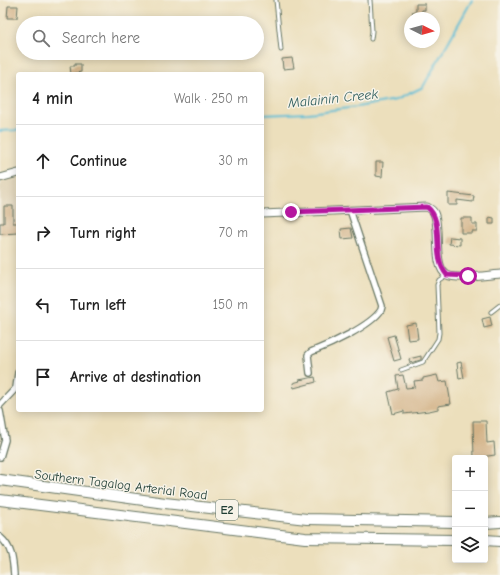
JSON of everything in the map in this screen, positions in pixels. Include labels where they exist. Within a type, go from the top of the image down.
[{"type":"highway","name":"Southern Tagalog Arterial Road","points":[[0,480],[165,503],[307,519],[452,522]]},
{"type":"highway","name":"E2","points":[[0,500],[163,522],[305,538],[452,540]]},
{"type":"highway","points":[[488,522],[500,522]]},
{"type":"highway","points":[[488,540],[500,541]]},
{"type":"street","points":[[0,178],[16,174]]},
{"type":"street","points":[[264,214],[427,207],[434,212],[437,244],[441,265],[447,275],[500,274]]},
{"type":"street","points":[[310,374],[307,359],[311,352],[339,340],[370,320],[381,310],[382,306],[350,210]]},
{"type":"street","points":[[0,404],[16,388]]},
{"type":"street","points":[[0,411],[5,440],[0,457]]},
{"type":"street","points":[[0,537],[8,545],[13,557],[14,575]]},
{"type":"lane","points":[[276,0],[281,50]]},
{"type":"lane","points":[[370,0],[372,31],[371,39]]},
{"type":"lane","points":[[401,370],[423,362],[438,339],[437,285],[439,280],[447,275]]},
{"type":"lane","points":[[491,312],[500,306]]},
{"type":"shaded area","points":[[16,179],[16,233],[0,235],[0,182]]},
{"type":"building","points":[[416,4],[425,4],[425,10],[422,10],[422,12],[413,12],[416,11]]},
{"type":"building","points":[[8,6],[18,6],[16,18],[7,18]]},
{"type":"building","points":[[292,58],[294,68],[283,69],[282,59]]},
{"type":"building","points":[[75,64],[81,64],[81,72],[71,72],[70,66],[75,66]]},
{"type":"building","points":[[376,162],[383,162],[382,177],[376,176]]},
{"type":"building","points":[[448,193],[474,196],[473,202],[457,200],[457,205],[448,205]]},
{"type":"building","points":[[4,206],[13,206],[13,223],[16,223],[16,233],[0,234],[0,223],[4,223]]},
{"type":"building","points":[[489,217],[494,218],[494,224],[489,224]]},
{"type":"building","points":[[461,218],[472,218],[472,224],[477,224],[477,231],[472,231],[472,233],[461,233]]},
{"type":"building","points":[[351,228],[353,238],[342,239],[341,229]]},
{"type":"building","points":[[450,237],[460,238],[460,245],[449,244]]},
{"type":"building","points":[[490,317],[492,326],[484,328],[482,319]]},
{"type":"building","points":[[416,323],[418,339],[408,340],[406,325]]},
{"type":"building","points":[[394,335],[401,359],[394,361],[387,337]]},
{"type":"building","points":[[421,356],[421,360],[410,363],[409,359]]},
{"type":"building","points":[[461,362],[464,378],[459,379],[457,363]]},
{"type":"building","points":[[403,375],[406,388],[415,387],[414,381],[423,380],[423,378],[437,375],[439,382],[447,381],[451,404],[438,406],[438,409],[429,411],[404,414],[404,411],[393,414],[388,392],[398,389],[396,376]]},
{"type":"building","points":[[315,377],[316,382],[294,388],[293,383],[300,381],[299,380]]},
{"type":"building","points":[[473,421],[486,421],[487,443],[494,442],[495,455],[474,455]]},
{"type":"waterway","name":"Malainin Creek","points":[[264,115],[308,113],[357,107],[396,100],[423,87],[472,0]]},
{"type":"waterway","name":"Malainin Creek","points":[[0,131],[16,130]]},
{"type":"route","points":[[291,212],[418,206],[427,207],[434,212],[436,220],[437,244],[442,269],[447,275],[468,276]]}]
